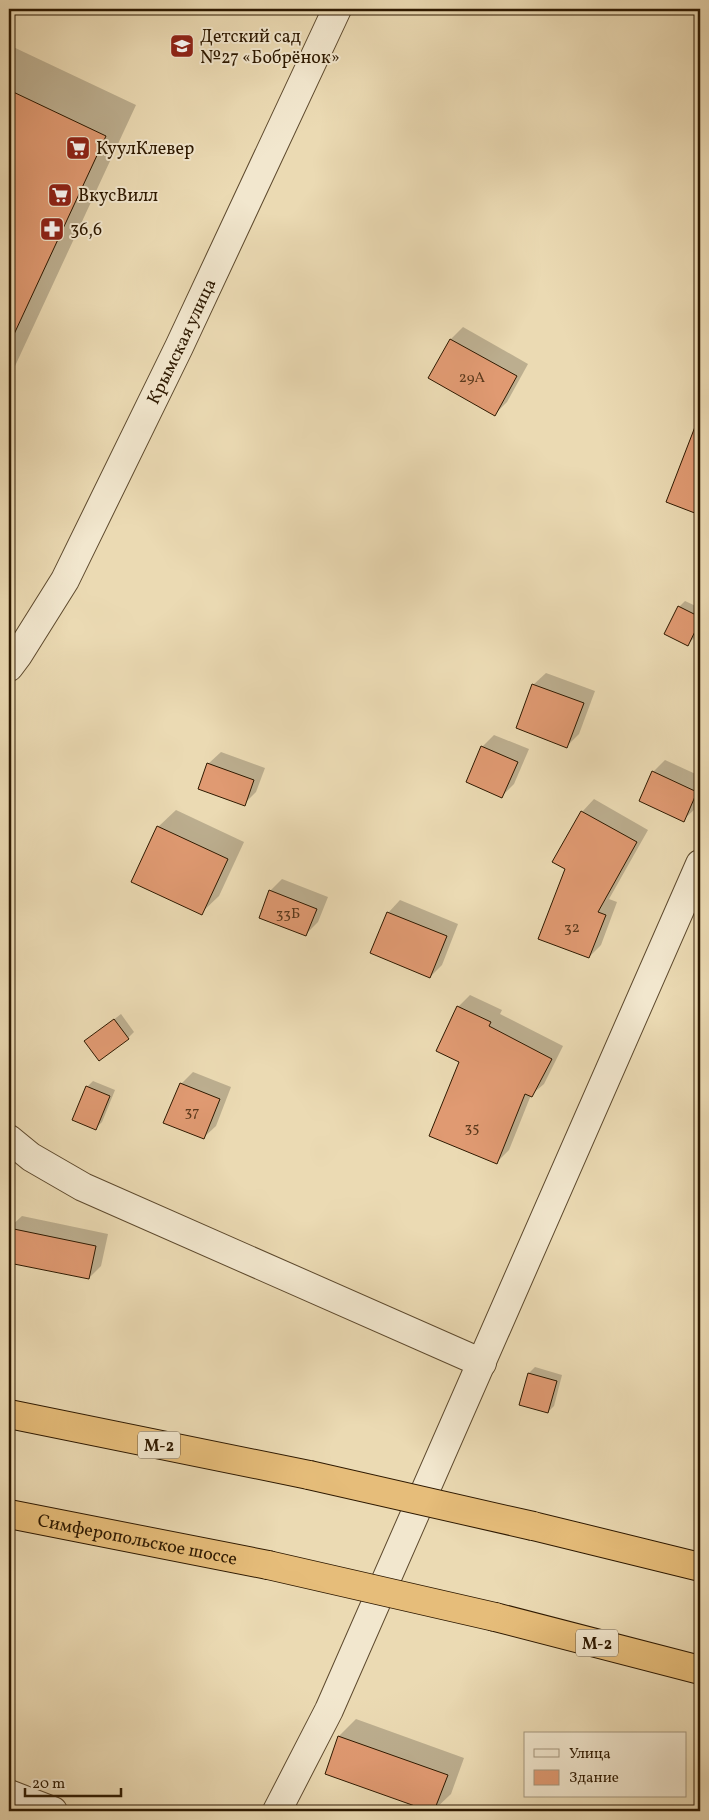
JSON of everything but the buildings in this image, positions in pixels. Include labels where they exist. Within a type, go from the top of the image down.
[{"type":"highway","name":"М-2","points":[[9,1414],[309,1475],[533,1526],[700,1568]]},
{"type":"highway","name":"Симферопольское шоссе","points":[[9,1514],[268,1565],[494,1616],[700,1670]]},
{"type":"street","name":"Крымская улица","points":[[9,667],[65,580],[179,347],[337,9]]},
{"type":"street","points":[[277,1811],[329,1710],[700,864]]},
{"type":"street","points":[[9,1139],[31,1157],[83,1187],[482,1363]]},
{"type":"street","points":[[9,1794],[53,1811]]},
{"type":"place","name":"Детский сад №27 «Бобрёнок»","points":[[182,46]]},
{"type":"place","name":"КуулКлевер","points":[[78,148]]},
{"type":"place","name":"ВкусВилл","points":[[60,195]]},
{"type":"place","name":"36,6","points":[[52,229]]}]
